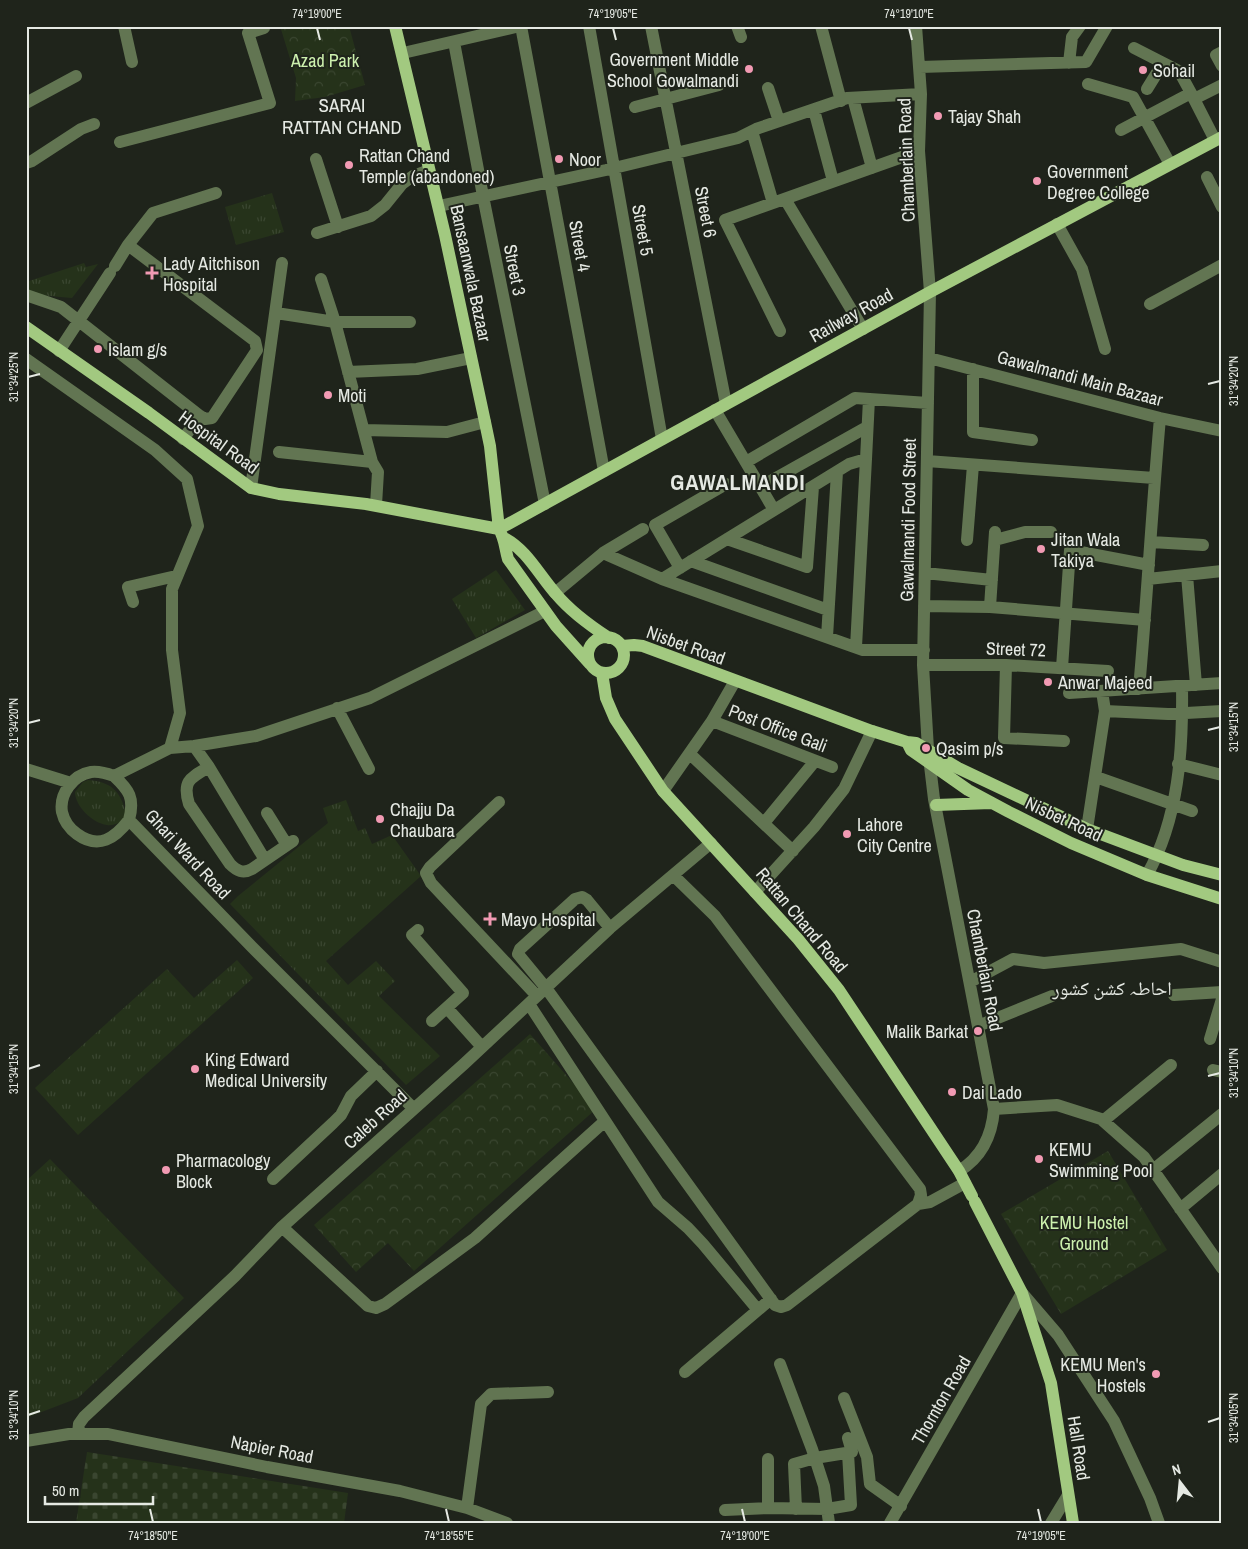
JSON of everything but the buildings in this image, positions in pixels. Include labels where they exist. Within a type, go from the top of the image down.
[{"type":"main road","name":"Bansaanwala Bazaar","points":[[395,26],[439,206],[485,422],[502,533]]},
{"type":"main road","name":"Railway Road","points":[[502,533],[545,504],[662,439],[930,292],[1219,139]]},
{"type":"main road","name":"Hospital Road","points":[[26,327],[251,488],[279,494],[376,505],[502,533],[521,550],[570,610],[609,638]]},
{"type":"main road","points":[[502,533],[508,559],[565,638],[590,664],[602,673],[613,672],[621,666],[624,656],[622,646],[619,642],[609,638],[598,639],[590,647],[588,658],[590,664]]},
{"type":"main road","name":"Nisbet Road","points":[[622,646],[643,646],[872,731],[916,743],[958,768],[1087,829],[1183,865],[1222,875]]},
{"type":"main road","name":"Rattan Chand Road","points":[[602,673],[606,698],[615,719],[663,791],[798,939],[839,990],[959,1171],[1022,1293]]},
{"type":"main road","name":"Nisbet Road","points":[[907,742],[911,750],[929,764],[1008,812],[1147,875],[1222,899]]},
{"type":"main road","points":[[936,806],[993,803]]},
{"type":"main road","name":"Hall Road","points":[[1022,1293],[1051,1383],[1072,1523]]},
{"type":"street","points":[[124,26],[132,62]]},
{"type":"street","points":[[120,142],[270,103],[248,33],[264,28],[263,26]]},
{"type":"street","points":[[403,53],[521,26]]},
{"type":"street","name":"Street 4","points":[[521,26],[604,472]]},
{"type":"street","name":"Street 5","points":[[589,26],[662,439]]},
{"type":"street","name":"Street 6","points":[[651,26],[677,152],[721,407],[746,462],[774,510]]},
{"type":"street","points":[[821,26],[872,168]]},
{"type":"street","name":"Chamberlain Road","points":[[916,26],[921,94],[920,151],[930,292]]},
{"type":"street","points":[[1070,62],[1072,38],[1080,26]]},
{"type":"street","points":[[920,67],[1086,62],[1107,26]]},
{"type":"street","name":"Street 3","points":[[454,42],[545,504]]},
{"type":"street","points":[[1134,48],[1179,71],[1219,139]]},
{"type":"street","points":[[1222,52],[1216,55],[1222,66]]},
{"type":"street","points":[[1147,89],[1163,63]]},
{"type":"street","points":[[26,103],[76,76]]},
{"type":"street","points":[[1088,84],[1133,97],[1170,164]]},
{"type":"street","points":[[635,107],[719,85]]},
{"type":"street","points":[[1122,130],[1192,96],[1222,85]]},
{"type":"street","points":[[768,88],[779,121]]},
{"type":"street","points":[[439,206],[615,168],[738,138],[779,121],[847,99],[921,94]]},
{"type":"street","points":[[814,110],[833,181]]},
{"type":"street","points":[[26,163],[81,129],[94,124]]},
{"type":"street","points":[[752,131],[779,201],[863,329]]},
{"type":"street","points":[[780,331],[725,220],[920,151]]},
{"type":"street","points":[[316,159],[338,227]]},
{"type":"street","points":[[317,234],[371,216],[385,206],[402,184],[413,176],[429,170]]},
{"type":"street","points":[[1207,177],[1222,207]]},
{"type":"street","points":[[59,351],[128,245],[153,214],[216,193]]},
{"type":"street","points":[[1057,224],[1082,270],[1105,348]]},
{"type":"street","points":[[26,295],[61,307],[200,416],[209,420],[214,416],[257,350],[256,344],[128,245]]},
{"type":"street","points":[[251,488],[282,263]]},
{"type":"street","points":[[1150,304],[1222,265]]},
{"type":"street","points":[[321,279],[335,322],[372,462],[378,472],[376,505]]},
{"type":"street","name":"Gawalmandi Food Street","points":[[929,764],[923,665],[930,292]]},
{"type":"street","points":[[276,313],[335,322],[410,322]]},
{"type":"street","points":[[348,372],[417,369],[471,358]]},
{"type":"street","name":"Gawalmandi Main Bazaar","points":[[929,358],[1160,418],[1222,431]]},
{"type":"street","points":[[26,359],[147,444],[187,478],[198,526],[172,589],[172,650],[180,713],[170,748]]},
{"type":"street","points":[[973,369],[973,432],[1032,440]]},
{"type":"street","points":[[746,462],[855,398],[928,403]]},
{"type":"street","points":[[856,648],[869,399]]},
{"type":"street","points":[[183,439],[200,416]]},
{"type":"street","points":[[1139,689],[1160,418]]},
{"type":"street","points":[[364,430],[447,432],[485,422]]},
{"type":"street","points":[[760,487],[867,427]]},
{"type":"street","points":[[279,452],[372,462]]},
{"type":"street","points":[[662,579],[849,464],[866,459]]},
{"type":"street","points":[[927,461],[1154,478]]},
{"type":"street","points":[[967,540],[973,465]]},
{"type":"street","points":[[827,637],[837,472]]},
{"type":"street","points":[[726,484],[655,525],[686,564],[828,610]]},
{"type":"street","points":[[728,539],[807,568],[812,487]]},
{"type":"street","points":[[555,593],[603,553],[642,529]]},
{"type":"street","points":[[990,607],[995,536],[1025,532],[1051,532]]},
{"type":"street","points":[[1151,542],[1203,545]]},
{"type":"street","points":[[1062,668],[1070,550],[1150,565]]},
{"type":"street","points":[[603,553],[662,579],[856,648],[863,650],[924,650]]},
{"type":"street","points":[[1148,579],[1222,571]]},
{"type":"street","points":[[925,573],[992,580]]},
{"type":"street","points":[[1187,575],[1196,685]]},
{"type":"street","points":[[133,602],[128,587],[176,576]]},
{"type":"street","points":[[924,606],[990,607],[1145,620]]},
{"type":"street","points":[[129,820],[119,833],[103,841],[84,839],[69,828],[62,813],[63,796],[71,783],[80,776],[90,772],[101,772],[114,776],[170,748],[256,736],[376,695],[545,611]]},
{"type":"street","name":"Street 72","points":[[923,665],[1006,665],[1108,670]]},
{"type":"street","points":[[1006,665],[1004,738],[1064,741]]},
{"type":"street","points":[[663,791],[712,721],[735,681]]},
{"type":"street","points":[[1069,693],[1222,683]]},
{"type":"street","points":[[1147,875],[1158,856],[1174,804],[1182,713],[1182,686]]},
{"type":"street","points":[[1087,829],[1105,711],[1102,691]]},
{"type":"street","points":[[337,708],[369,769]]},
{"type":"street","points":[[1105,711],[1168,714],[1222,711]]},
{"type":"street","name":"Post Office Gali","points":[[712,721],[832,767]]},
{"type":"street","points":[[755,892],[814,827],[844,788],[872,731]]},
{"type":"street","points":[[194,746],[265,860]]},
{"type":"street","points":[[690,754],[793,851]]},
{"type":"street","points":[[764,823],[814,760]]},
{"type":"street","name":"Chamberlain Road","points":[[929,764],[994,1109],[991,1129],[983,1150],[959,1171]]},
{"type":"street","points":[[1178,764],[1222,775]]},
{"type":"street","points":[[208,767],[191,778],[187,783],[186,794],[189,804],[230,864],[240,872],[247,872],[290,843],[267,813]]},
{"type":"street","points":[[26,769],[71,783]]},
{"type":"street","name":"Ghari Ward Road","points":[[114,776],[127,788],[131,811],[129,820],[252,947],[413,1108]]},
{"type":"street","points":[[1096,777],[1192,811]]},
{"type":"street","points":[[498,802],[430,867],[426,873],[431,883],[537,996],[775,1305],[781,1307],[787,1305],[918,1204],[930,1202],[965,1183]]},
{"type":"street","name":"Caleb Road","points":[[78,1433],[79,1424],[84,1417],[235,1276],[282,1227],[610,928],[711,843]]},
{"type":"street","points":[[673,874],[715,916],[917,1184],[921,1195],[918,1204]]},
{"type":"street","points":[[610,928],[587,900],[582,897],[575,899],[520,949],[518,954],[537,996],[605,1121],[658,1202],[703,1244],[758,1310]]},
{"type":"street","points":[[418,930],[412,936],[463,993],[432,1021]]},
{"type":"street","points":[[970,982],[1013,959],[1044,963],[1181,949],[1222,962]]},
{"type":"street","points":[[1174,995],[1222,992]]},
{"type":"street","points":[[978,1026],[1052,996]]},
{"type":"street","points":[[1210,1039],[1222,999]]},
{"type":"street","points":[[447,1008],[482,1046]]},
{"type":"street","points":[[1103,1121],[1171,1065]]},
{"type":"street","points":[[273,1179],[341,1115],[352,1096],[377,1071]]},
{"type":"street","points":[[994,1109],[1057,1105],[1077,1110],[1103,1121],[1144,1157],[1222,1268]]},
{"type":"street","points":[[1153,1170],[1222,1114]]},
{"type":"street","points":[[282,1227],[368,1306],[376,1308],[385,1304],[475,1238],[605,1121]]},
{"type":"street","points":[[1180,1209],[1222,1174]]},
{"type":"street","name":"Thornton Road","points":[[890,1523],[1022,1293]]},
{"type":"street","name":"Rattan Chand Road","points":[[1022,1293],[1058,1335],[1114,1421],[1150,1498],[1159,1523]]},
{"type":"street","points":[[685,1372],[771,1299]]},
{"type":"street","points":[[780,1364],[824,1486],[830,1523]]},
{"type":"street","points":[[468,1508],[481,1404],[491,1394],[502,1392],[548,1392]]},
{"type":"street","points":[[844,1398],[868,1457],[870,1484],[901,1506]]},
{"type":"street","name":"Napier Road","points":[[26,1441],[78,1433],[108,1434],[400,1490],[468,1508],[507,1523]]},
{"type":"street","points":[[796,1509],[794,1464],[815,1458],[852,1452],[848,1438]]},
{"type":"street","points":[[725,1510],[768,1508],[827,1510],[851,1505],[848,1453]]},
{"type":"street","points":[[768,1459],[768,1508]]},
{"type":"street","points":[[1051,1523],[1068,1495]]},
{"type":"green space","name":"Azad Park","points":[[280,26],[349,26],[365,85],[325,97],[295,101],[296,78]]},
{"type":"green space","points":[[272,193],[284,232],[236,245],[225,207]]},
{"type":"green space","points":[[84,263],[86,267],[98,264],[72,298],[39,295],[26,290],[26,282]]},
{"type":"green space","points":[[496,570],[525,610],[476,638],[452,599]]},
{"type":"green space","points":[[88,780],[109,785],[117,793],[121,798],[126,813],[123,821],[113,825],[101,824],[85,813],[78,803],[75,792],[83,782]]},
{"type":"green space","points":[[346,800],[358,831],[365,828],[372,844],[392,835],[421,876],[326,961],[348,985],[376,961],[395,981],[379,996],[440,1056],[406,1085],[230,904],[328,823],[323,808]]},
{"type":"green space","points":[[237,960],[253,978],[78,1135],[35,1088],[167,969],[194,998]]},
{"type":"green space","points":[[530,1034],[596,1109],[414,1271],[388,1243],[356,1272],[314,1225]]},
{"type":"green space","name":"KEMU Hostel Ground","points":[[1108,1151],[1167,1250],[1061,1314],[1001,1214]]},
{"type":"green space","points":[[50,1159],[184,1298],[78,1398],[26,1418],[26,1181]]},
{"type":"green space","points":[[87,1452],[348,1493],[344,1523],[76,1523]]},
{"type":"place","name":"Government Middle School Gowalmandi","points":[[749,69]]},
{"type":"place","name":"Sohail","points":[[1143,70]]},
{"type":"place","name":"Tajay Shah","points":[[938,116]]},
{"type":"place","name":"Noor","points":[[559,159]]},
{"type":"place","name":"Rattan Chand Temple (abandoned)","points":[[349,165]]},
{"type":"place","name":"Government Degree College","points":[[1037,181]]},
{"type":"place","name":"Lady Aitchison Hospital","points":[[152,273]]},
{"type":"place","name":"Islam g/s","points":[[98,349]]},
{"type":"place","name":"Moti","points":[[328,395]]},
{"type":"place","name":"Jitan Wala Takiya","points":[[1041,549]]},
{"type":"place","name":"Anwar Majeed","points":[[1048,682]]},
{"type":"place","name":"Qasim p/s","points":[[926,748]]},
{"type":"place","name":"Chajju Da Chaubara","points":[[380,819]]},
{"type":"place","name":"Lahore City Centre","points":[[847,834]]},
{"type":"place","name":"Mayo Hospital","points":[[490,919]]},
{"type":"place","name":"Malik Barkat","points":[[978,1031]]},
{"type":"place","name":"King Edward Medical University","points":[[195,1069]]},
{"type":"place","name":"Dai Lado","points":[[952,1092]]},
{"type":"place","name":"KEMU Swimming Pool","points":[[1039,1159]]},
{"type":"place","name":"Pharmacology Block","points":[[166,1170]]},
{"type":"place","name":"KEMU Men's Hostels","points":[[1156,1374]]},
{"type":"district","name":"SARAI RATTAN CHAND","points":[[342,116]]},
{"type":"district","name":"GAWALMANDI","points":[[738,482]]},
{"type":"district","name":"احاطہ کشن کشور","points":[[1112,988]]}]
